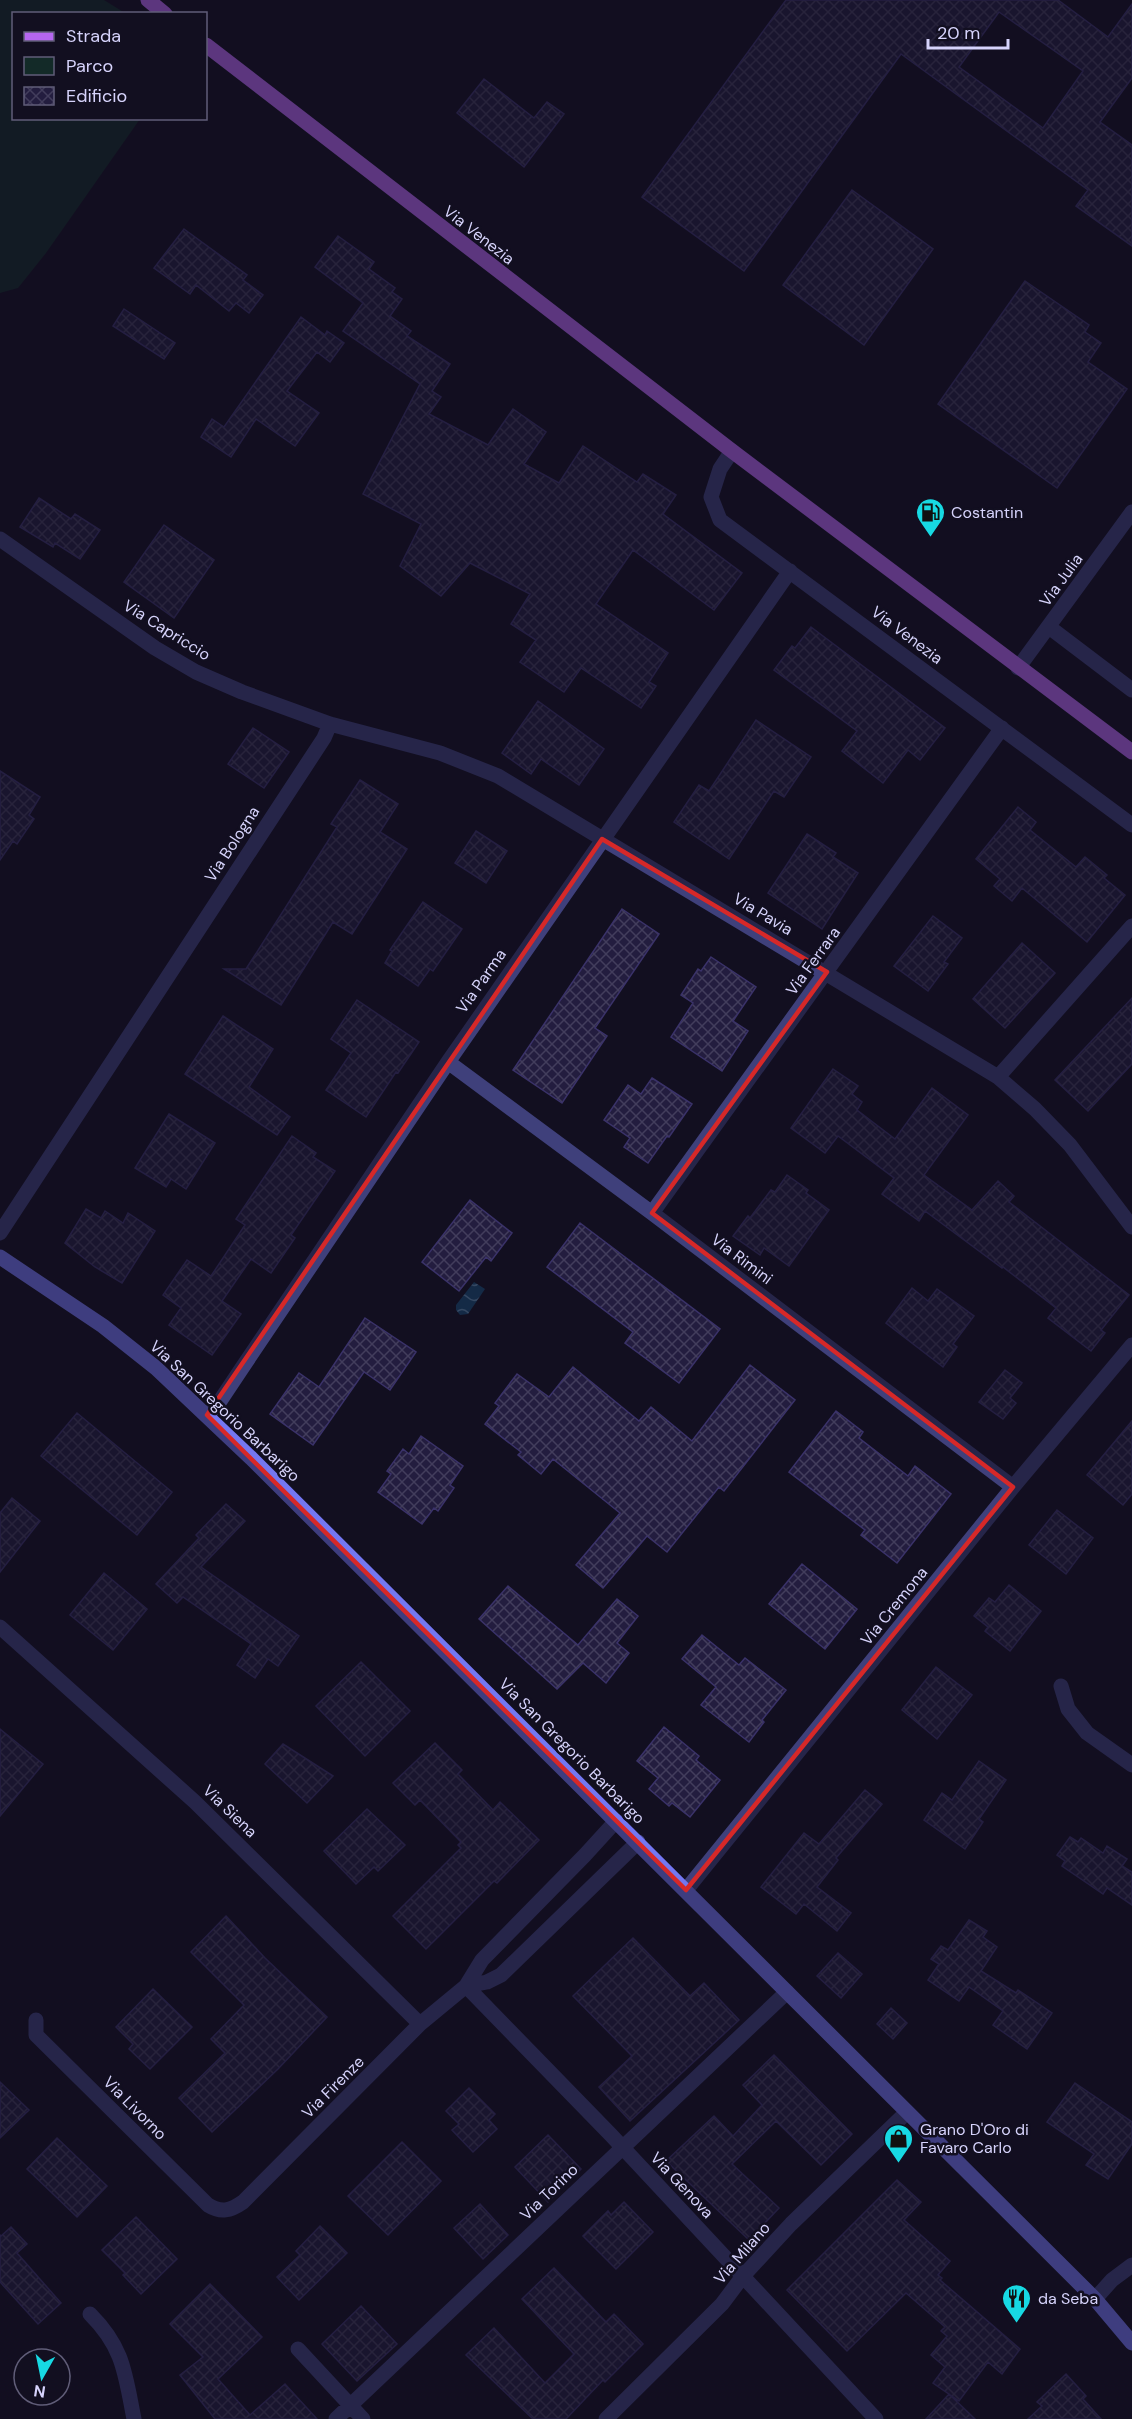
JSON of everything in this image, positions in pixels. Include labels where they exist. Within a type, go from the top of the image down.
[{"type":"main road","points":[[148,0],[163,12]]},
{"type":"main road","name":"Via Venezia","points":[[207,46],[732,451],[1132,752]]},
{"type":"street","name":"Via Venezia","points":[[732,451],[720,469],[711,497],[720,520],[1132,825]]},
{"type":"street","name":"Via Julia","points":[[1018,668],[1132,512]]},
{"type":"street","name":"Via Capriccio","points":[[0,538],[155,648],[196,672],[242,692],[330,724]]},
{"type":"street","name":"Via Parma","points":[[207,1415],[218,1404],[448,1062],[790,571]]},
{"type":"street","points":[[1049,627],[1132,690]]},
{"type":"street","points":[[330,724],[440,753],[498,776],[602,839]]},
{"type":"street","name":"Via Bologna","points":[[0,1233],[324,738],[330,724]]},
{"type":"street","name":"Via Ferrara","points":[[652,1213],[1002,729]]},
{"type":"street","name":"Via Pavia","points":[[602,839],[827,972],[998,1077],[1035,1108],[1070,1145],[1132,1227]]},
{"type":"street","points":[[998,1077],[1132,926]]},
{"type":"street","name":"Via Rimini","points":[[448,1062],[652,1213],[1013,1487]]},
{"type":"street","name":"Via San Gregorio Barbarigo","points":[[0,1257],[103,1326],[156,1368],[207,1415],[1095,2299],[1132,2343]]},
{"type":"street","name":"Via Cremona","points":[[686,1890],[1013,1487],[1132,1345]]},
{"type":"street","name":"Via Siena","points":[[2,1633],[195,1802],[420,2024]]},
{"type":"street","points":[[1061,1686],[1068,1709],[1087,1733],[1132,1764]]},
{"type":"street","name":"Via Firenze","points":[[224,2211],[243,2202],[420,2024],[466,1986],[482,1960],[585,1855],[615,1821]]},
{"type":"street","name":"Via Firenze","points":[[466,1986],[488,1982],[501,1975],[638,1842]]},
{"type":"street","name":"Via Genova","points":[[466,1986],[743,2276],[869,2417]]},
{"type":"street","name":"Via Torino","points":[[336,2419],[788,1992]]},
{"type":"street","name":"Via Livorno","points":[[36,2020],[36,2035],[208,2205],[224,2211]]},
{"type":"street","name":"Via Milano","points":[[606,2419],[722,2304],[743,2276],[791,2224],[906,2113]]},
{"type":"street","points":[[1095,2299],[1112,2280],[1132,2265]]},
{"type":"street","points":[[90,2314],[113,2341],[123,2363],[134,2419]]},
{"type":"street","points":[[298,2349],[363,2419]]},
{"type":"highlighted area","points":[[602,839],[827,972],[652,1213],[1013,1487],[686,1890],[207,1415]]},
{"type":"green space","points":[[0,0],[104,0],[123,12],[12,12],[12,120],[139,120],[46,253],[18,288],[0,293]]},
{"type":"water","points":[[474,1282],[485,1289],[468,1314],[460,1315],[456,1310],[456,1305]]},
{"type":"building","points":[[786,0],[1058,0],[1108,37],[1132,4],[1132,78],[1100,122],[1132,145],[1132,246],[1076,206],[1088,190],[901,54],[744,271],[642,197]],"holes":[[[999,12],[1083,71],[1043,128],[959,67]]]},
{"type":"building","points":[[484,79],[534,118],[547,102],[564,114],[524,167],[457,113]]},
{"type":"building","points":[[852,190],[933,249],[864,345],[783,285]]},
{"type":"building","points":[[184,229],[247,275],[243,280],[263,295],[249,313],[236,303],[229,311],[196,285],[190,294],[154,268]]},
{"type":"building","points":[[338,236],[374,262],[369,269],[395,288],[392,292],[402,299],[390,316],[411,331],[407,336],[450,364],[432,391],[441,397],[429,414],[488,445],[513,409],[546,432],[524,464],[559,483],[583,446],[637,482],[643,474],[676,495],[663,514],[742,573],[714,610],[633,550],[596,604],[668,653],[649,682],[656,686],[641,708],[581,668],[564,692],[520,662],[536,640],[511,624],[530,594],[470,563],[441,596],[400,566],[421,524],[363,494],[420,384],[343,331],[363,303],[315,267]]},
{"type":"building","points":[[1025,281],[1089,325],[1085,332],[1101,343],[1088,362],[1127,389],[1057,488],[938,404]]},
{"type":"building","points":[[124,309],[175,343],[164,359],[113,326]]},
{"type":"building","points":[[301,317],[325,335],[327,331],[344,343],[330,362],[317,352],[287,391],[319,413],[295,446],[256,419],[231,457],[201,437],[212,419],[224,427]]},
{"type":"building","points":[[39,498],[71,519],[75,514],[100,530],[80,559],[55,543],[53,547],[20,527]]},
{"type":"building","points":[[164,525],[214,560],[174,618],[124,582]]},
{"type":"building","points":[[811,627],[945,728],[920,760],[908,750],[883,783],[842,751],[857,731],[774,670],[792,646],[795,648]]},
{"type":"building","points":[[538,701],[604,749],[579,785],[541,759],[531,774],[502,753]]},
{"type":"building","points":[[756,720],[811,757],[784,797],[774,791],[729,859],[674,822],[699,785],[709,791]]},
{"type":"building","points":[[253,728],[289,752],[264,788],[228,764]]},
{"type":"building","points":[[0,771],[40,797],[29,815],[34,819],[17,844],[13,841],[0,860]]},
{"type":"building","points":[[360,780],[398,804],[380,832],[407,849],[352,934],[333,922],[281,1005],[224,969],[246,969],[337,827],[331,824]]},
{"type":"building","points":[[1018,807],[1036,822],[1030,830],[1076,867],[1085,857],[1107,875],[1104,878],[1125,895],[1087,942],[1022,888],[1012,901],[994,886],[1000,879],[976,859]]},
{"type":"building","points":[[476,831],[507,851],[486,883],[455,863]]},
{"type":"building","points":[[807,834],[836,853],[833,857],[858,873],[822,929],[768,893]]},
{"type":"building","points":[[423,902],[462,929],[433,971],[430,969],[418,986],[385,963],[392,951],[390,950]]},
{"type":"building","points":[[622,909],[659,934],[595,1028],[607,1036],[562,1103],[513,1070]]},
{"type":"building","points":[[933,916],[962,938],[944,962],[948,964],[928,991],[894,966]]},
{"type":"building","points":[[1022,943],[1055,973],[1005,1028],[973,999]]},
{"type":"building","points":[[711,957],[756,987],[733,1021],[748,1031],[722,1071],[671,1037],[693,1003],[681,995],[698,969],[701,971]]},
{"type":"building","points":[[1132,998],[1132,1064],[1088,1111],[1055,1080]]},
{"type":"building","points":[[357,1000],[419,1042],[366,1117],[326,1090],[351,1053],[331,1039]]},
{"type":"building","points":[[223,1016],[273,1049],[249,1087],[290,1117],[277,1135],[185,1074]]},
{"type":"building","points":[[833,1069],[858,1086],[852,1094],[862,1102],[857,1110],[895,1139],[932,1088],[968,1115],[924,1175],[972,1210],[998,1181],[1014,1196],[1009,1202],[1129,1295],[1101,1330],[1105,1333],[1091,1351],[1048,1318],[1056,1308],[1003,1267],[925,1211],[919,1221],[882,1194],[894,1178],[838,1136],[825,1153],[791,1128]]},
{"type":"building","points":[[652,1078],[692,1104],[648,1163],[624,1147],[630,1138],[604,1120],[628,1085],[641,1094]]},
{"type":"building","points":[[169,1114],[215,1143],[186,1189],[171,1179],[166,1187],[135,1168]]},
{"type":"building","points":[[292,1136],[316,1153],[313,1157],[335,1171],[291,1235],[295,1238],[271,1273],[251,1259],[222,1301],[241,1314],[212,1355],[169,1325],[181,1308],[163,1295],[187,1260],[211,1276],[245,1225],[236,1219]]},
{"type":"building","points":[[787,1175],[808,1190],[806,1193],[829,1210],[789,1266],[764,1248],[760,1255],[733,1236],[771,1190],[775,1192]]},
{"type":"building","points":[[470,1200],[512,1233],[491,1261],[486,1257],[459,1291],[422,1262]]},
{"type":"building","points":[[86,1209],[101,1218],[105,1211],[123,1223],[128,1213],[155,1231],[122,1283],[95,1267],[65,1243]]},
{"type":"building","points":[[580,1223],[720,1329],[679,1383],[625,1343],[633,1332],[547,1267]]},
{"type":"building","points":[[912,1288],[928,1301],[937,1289],[974,1316],[953,1344],[957,1347],[943,1367],[886,1323]]},
{"type":"building","points":[[365,1318],[416,1352],[390,1390],[364,1372],[313,1445],[270,1414],[299,1373],[319,1387]]},
{"type":"building","points":[[750,1365],[795,1400],[724,1491],[719,1487],[667,1552],[647,1536],[603,1588],[576,1565],[620,1513],[553,1459],[541,1474],[518,1455],[521,1452],[485,1424],[499,1406],[495,1403],[517,1374],[549,1397],[573,1367],[639,1421],[651,1407],[692,1441]]},
{"type":"building","points":[[1005,1370],[1022,1383],[1010,1398],[1016,1403],[1003,1419],[979,1402]]},
{"type":"building","points":[[836,1411],[863,1432],[859,1438],[908,1476],[915,1466],[951,1494],[897,1563],[861,1535],[865,1530],[789,1472]]},
{"type":"building","points":[[77,1413],[172,1492],[137,1535],[41,1456]]},
{"type":"building","points":[[1132,1421],[1132,1494],[1123,1505],[1087,1475]]},
{"type":"building","points":[[421,1436],[463,1466],[450,1485],[454,1488],[438,1511],[434,1508],[422,1524],[378,1492],[391,1474],[387,1471],[403,1449],[409,1454]]},
{"type":"building","points":[[12,1498],[40,1521],[0,1572],[0,1513]]},
{"type":"building","points":[[226,1504],[245,1521],[201,1567],[299,1636],[278,1666],[268,1659],[255,1678],[237,1665],[251,1644],[183,1597],[177,1603],[156,1584],[199,1538],[196,1535]]},
{"type":"building","points":[[1057,1510],[1093,1538],[1066,1574],[1029,1545]]},
{"type":"building","points":[[802,1564],[857,1609],[825,1649],[769,1604]]},
{"type":"building","points":[[104,1573],[147,1609],[113,1650],[70,1615]]},
{"type":"building","points":[[1009,1585],[1041,1611],[1010,1651],[985,1631],[988,1627],[974,1616],[989,1598],[995,1602]]},
{"type":"building","points":[[508,1586],[578,1645],[617,1599],[638,1616],[617,1643],[629,1653],[606,1683],[583,1663],[557,1689],[479,1619]]},
{"type":"building","points":[[702,1635],[739,1665],[745,1658],[786,1690],[762,1720],[764,1722],[749,1742],[701,1705],[716,1687],[682,1659]]},
{"type":"building","points":[[361,1662],[410,1711],[365,1756],[316,1706]]},
{"type":"building","points":[[936,1667],[972,1695],[937,1739],[902,1710]]},
{"type":"building","points":[[664,1727],[699,1756],[696,1760],[720,1780],[690,1817],[672,1803],[669,1806],[649,1789],[658,1778],[637,1761]]},
{"type":"building","points":[[0,1729],[43,1764],[0,1816]]},
{"type":"building","points":[[435,1743],[462,1770],[458,1774],[493,1810],[500,1802],[539,1840],[426,1949],[393,1916],[461,1848],[458,1845],[461,1842],[420,1800],[415,1805],[393,1783]]},
{"type":"building","points":[[283,1744],[333,1776],[307,1803],[265,1764]]},
{"type":"building","points":[[979,1761],[1006,1780],[979,1819],[983,1822],[965,1849],[924,1820],[942,1793],[952,1800]]},
{"type":"building","points":[[865,1790],[882,1804],[836,1858],[838,1860],[817,1887],[851,1913],[837,1931],[804,1904],[796,1914],[761,1887],[804,1833],[819,1844]]},
{"type":"building","points":[[367,1809],[405,1845],[378,1871],[374,1867],[356,1884],[324,1851]]},
{"type":"building","points":[[1070,1837],[1078,1842],[1081,1838],[1103,1853],[1107,1846],[1127,1859],[1122,1866],[1132,1872],[1132,1905],[1107,1888],[1103,1894],[1062,1866],[1065,1861],[1057,1855]]},
{"type":"building","points":[[226,1916],[265,1958],[327,2017],[278,2069],[212,2132],[179,2098],[225,2053],[211,2039],[244,2005],[191,1952]]},
{"type":"building","points":[[969,1920],[987,1931],[983,1937],[997,1947],[981,1971],[1016,1993],[1018,1990],[1052,2013],[1027,2049],[993,2025],[1003,2011],[969,1987],[959,2001],[928,1980],[939,1964],[931,1959],[941,1946],[948,1950]]},
{"type":"building","points":[[633,1938],[690,1996],[704,1983],[739,2020],[630,2121],[599,2087],[632,2056],[573,1996]]},
{"type":"building","points":[[838,1953],[862,1974],[841,1998],[817,1976]]},
{"type":"building","points":[[153,1989],[192,2027],[150,2069],[129,2049],[133,2044],[116,2027]]},
{"type":"building","points":[[891,2008],[907,2023],[893,2039],[877,2024]]},
{"type":"building","points":[[774,2055],[852,2134],[821,2165],[776,2121],[732,2164],[779,2208],[749,2240],[666,2161],[714,2116],[733,2136],[762,2105],[743,2085]]},
{"type":"building","points":[[0,2082],[29,2110],[0,2138]]},
{"type":"building","points":[[1075,2083],[1132,2122],[1132,2144],[1108,2179],[1086,2165],[1094,2154],[1047,2122]]},
{"type":"building","points":[[469,2088],[495,2114],[489,2120],[497,2129],[473,2152],[452,2130],[459,2124],[446,2111]]},
{"type":"building","points":[[548,2135],[581,2169],[548,2202],[515,2167]]},
{"type":"building","points":[[57,2138],[107,2186],[77,2217],[27,2169]]},
{"type":"building","points":[[402,2142],[441,2181],[388,2235],[348,2196]]},
{"type":"building","points":[[897,2180],[921,2202],[904,2220],[950,2261],[938,2275],[942,2278],[940,2280],[1020,2349],[1002,2374],[988,2362],[959,2401],[933,2383],[945,2367],[931,2355],[947,2336],[941,2331],[945,2327],[906,2293],[847,2351],[787,2290]]},
{"type":"building","points":[[624,2202],[653,2232],[616,2269],[583,2236],[608,2211],[611,2215]]},
{"type":"building","points":[[480,2204],[508,2235],[483,2259],[454,2228]]},
{"type":"building","points":[[136,2217],[177,2259],[141,2294],[123,2275],[125,2273],[102,2250]]},
{"type":"building","points":[[320,2226],[347,2253],[299,2300],[277,2277],[300,2255],[296,2251]]},
{"type":"building","points":[[11,2227],[27,2244],[17,2253],[61,2303],[38,2324],[0,2282],[0,2235]]},
{"type":"building","points":[[554,2268],[606,2322],[614,2314],[643,2344],[605,2382],[603,2380],[566,2419],[533,2419],[466,2355],[494,2328],[545,2383],[574,2354],[522,2299]]},
{"type":"building","points":[[210,2284],[262,2337],[218,2379],[250,2415],[285,2384],[317,2419],[215,2419],[180,2375],[203,2357],[170,2324]]},
{"type":"building","points":[[361,2306],[397,2344],[357,2381],[322,2344]]},
{"type":"building","points":[[1066,2374],[1086,2396],[1083,2399],[1101,2419],[1028,2419],[1042,2406],[1037,2402]]},
{"type":"building","points":[[949,2394],[975,2419],[926,2419]]},
{"type":"place","name":"Costantin","points":[[930,538]]},
{"type":"place","name":"Grano D'Oro di Favaro Carlo","points":[[899,2164]]},
{"type":"place","name":"da Seba","points":[[1017,2324]]}]
